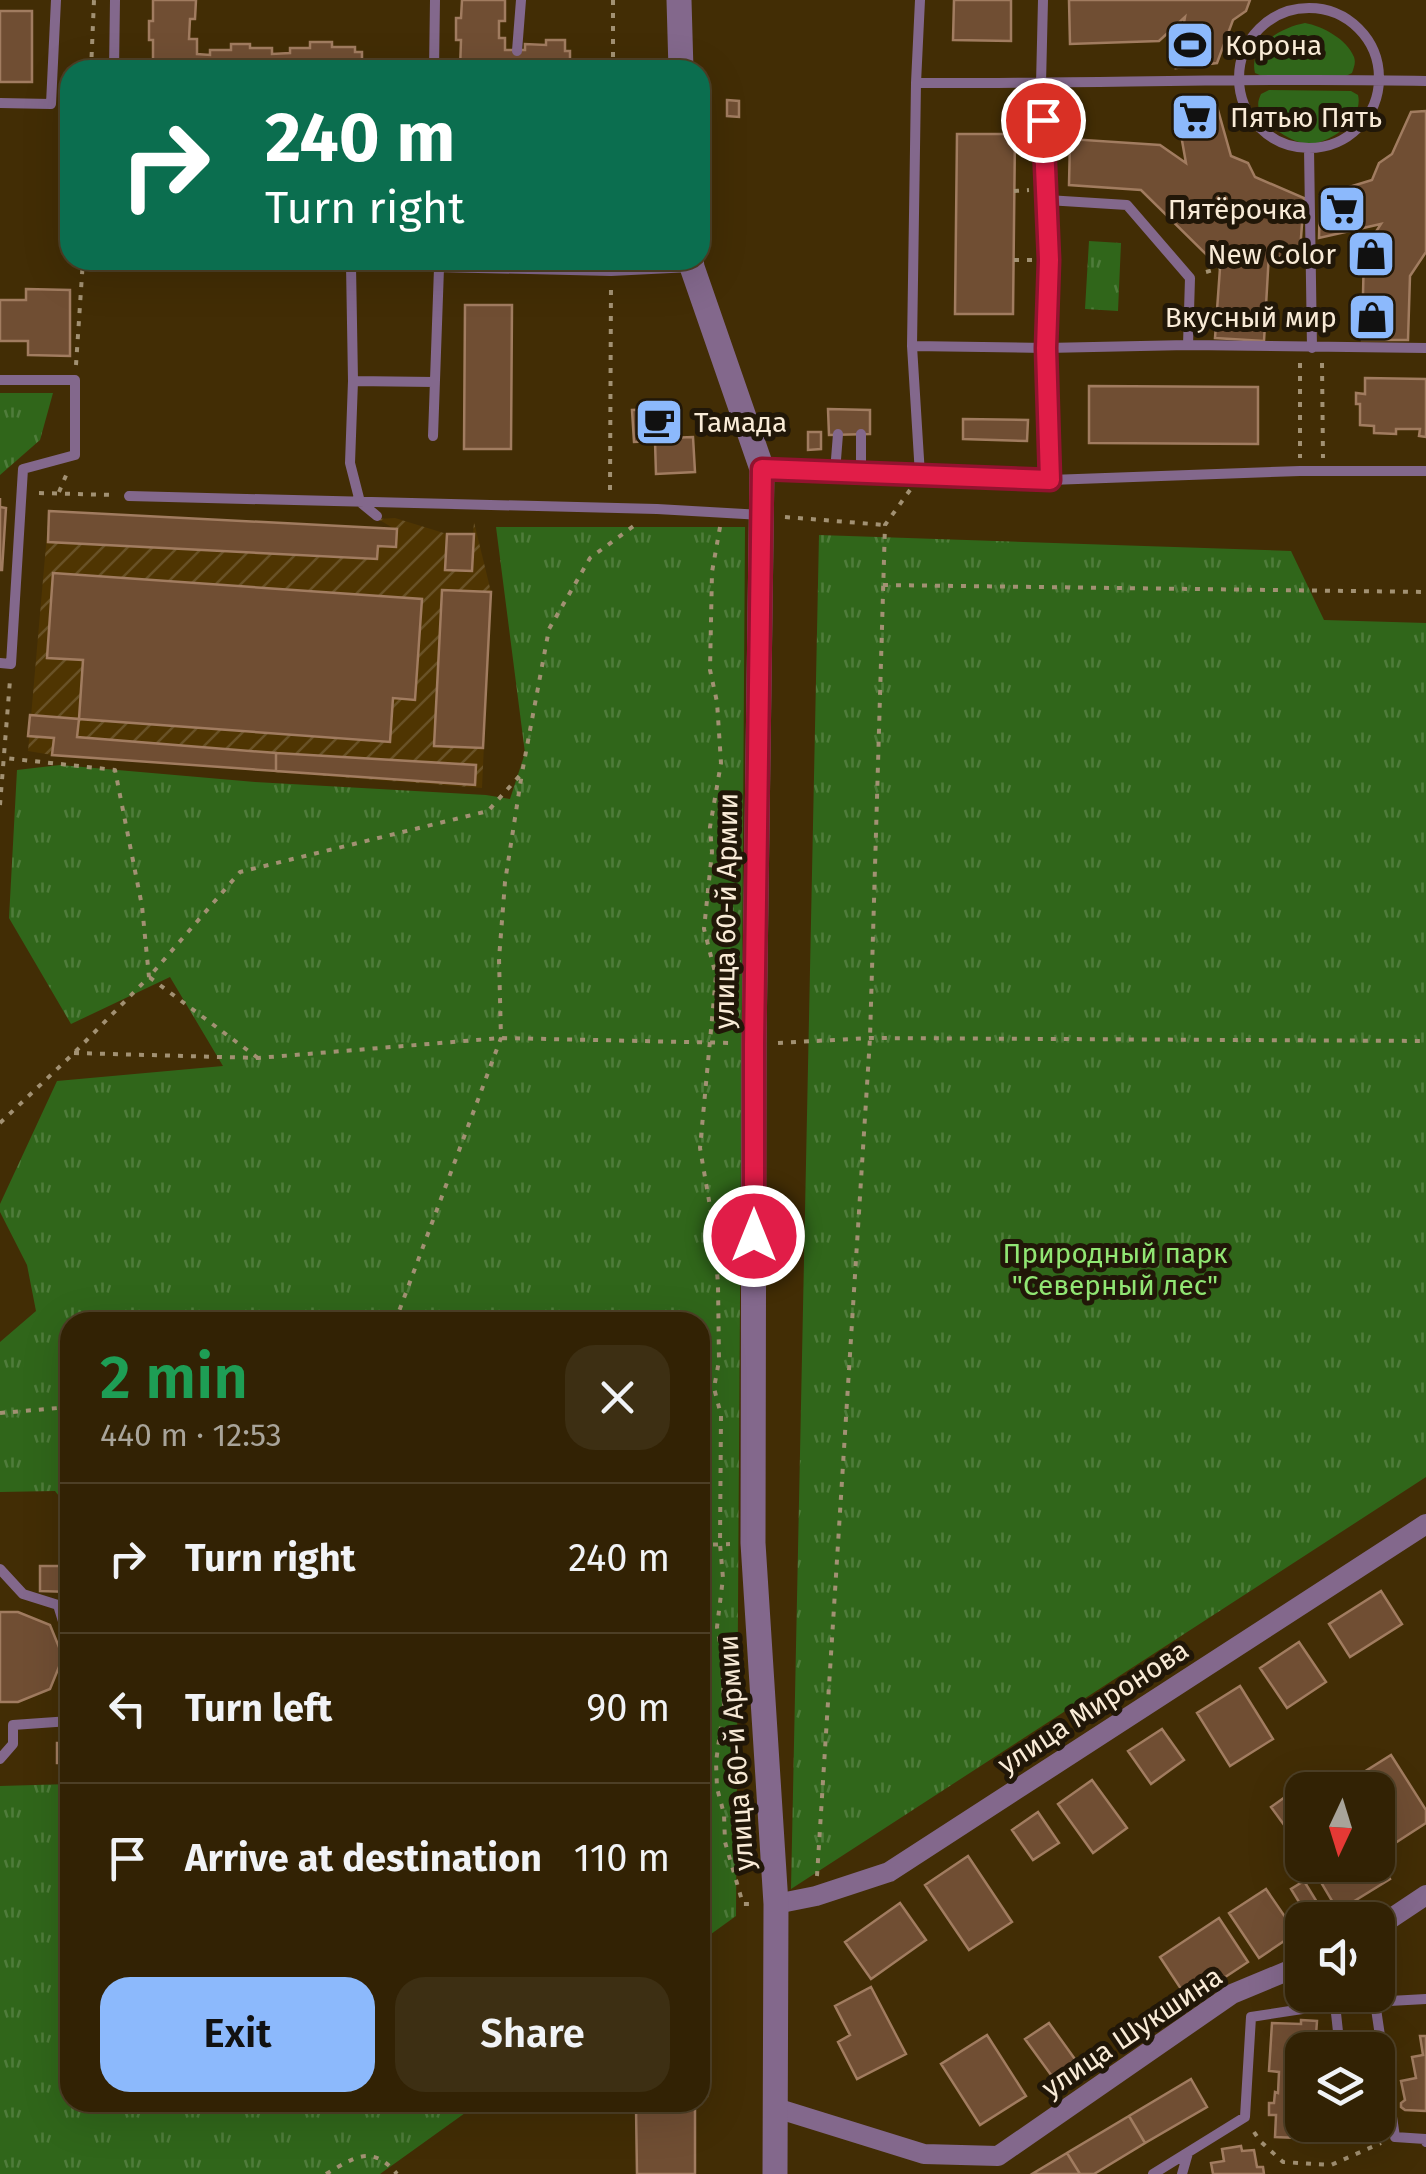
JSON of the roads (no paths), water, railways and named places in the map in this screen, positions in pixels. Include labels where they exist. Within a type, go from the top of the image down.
[{"type":"street","points":[[679,0],[681,60]]},
{"type":"street","name":"улица 60-й Армии","points":[[693,270],[762,469],[754,1044],[753,1543],[776,1904],[776,2174]]},
{"type":"street","name":"улица Миронова","points":[[776,1904],[816,1896],[889,1872],[1426,1524]]},
{"type":"street","points":[[1395,1915],[1426,1894]]},
{"type":"street","name":"улица Шукшина","points":[[776,2108],[924,2154],[998,2156],[1232,1994],[1285,1972]]},
{"type":"lane","points":[[0,103],[52,104],[56,0]]},
{"type":"lane","points":[[114,60],[115,0]]},
{"type":"lane","points":[[434,60],[435,0]]},
{"type":"lane","points":[[517,50],[521,0]]},
{"type":"lane","points":[[920,0],[912,346],[920,475]]},
{"type":"lane","points":[[1043,0],[1041,84],[1049,260],[1046,348],[1050,480]]},
{"type":"lane","points":[[1310,4],[1352,22],[1367,38],[1377,58],[1380,80],[1376,102],[1366,120],[1331,145],[1310,148],[1288,145],[1268,136],[1242,101],[1239,80],[1242,57],[1259,29],[1287,11],[1310,4]]},
{"type":"lane","points":[[916,83],[1426,82]]},
{"type":"lane","points":[[1310,148],[1311,348]]},
{"type":"lane","points":[[1047,200],[1127,205],[1190,278],[1188,346]]},
{"type":"lane","points":[[351,270],[350,463],[360,502],[377,516]]},
{"type":"lane","points":[[433,436],[439,270]]},
{"type":"lane","points":[[912,346],[1426,348]]},
{"type":"lane","points":[[0,380],[75,380],[75,456],[23,469],[24,493],[6,664]]},
{"type":"lane","points":[[353,382],[434,382]]},
{"type":"lane","points":[[835,472],[838,434]]},
{"type":"lane","points":[[860,473],[862,434]]},
{"type":"lane","points":[[762,469],[1050,480],[1300,471],[1426,471]]},
{"type":"lane","points":[[129,496],[762,515]]},
{"type":"lane","points":[[0,1569],[23,1594],[58,1606],[60,1612]]},
{"type":"lane","points":[[0,1759],[13,1744],[13,1724],[60,1722]]},
{"type":"lane","points":[[1395,2001],[1426,1999]]},
{"type":"lane","points":[[1153,2174],[1245,2117],[1251,2017],[1285,2012]]},
{"type":"lane","points":[[1376,2012],[1395,2136],[1426,2142]]},
{"type":"lane","points":[[1182,2174],[1188,2152]]},
{"type":"place","name":"Корона","points":[[1190,45]]},
{"type":"place","name":"Пятью Пять","points":[[1195,117]]},
{"type":"place","name":"Пятёрочка","points":[[1342,209]]},
{"type":"place","name":"New Color","points":[[1371,254]]},
{"type":"place","name":"Вкусный мир","points":[[1372,317]]},
{"type":"place","name":"Тамада","points":[[659,422]]},
{"type":"park label","name":"Природный парк \"Северный лес\"","points":[[1115,1269]]}]
